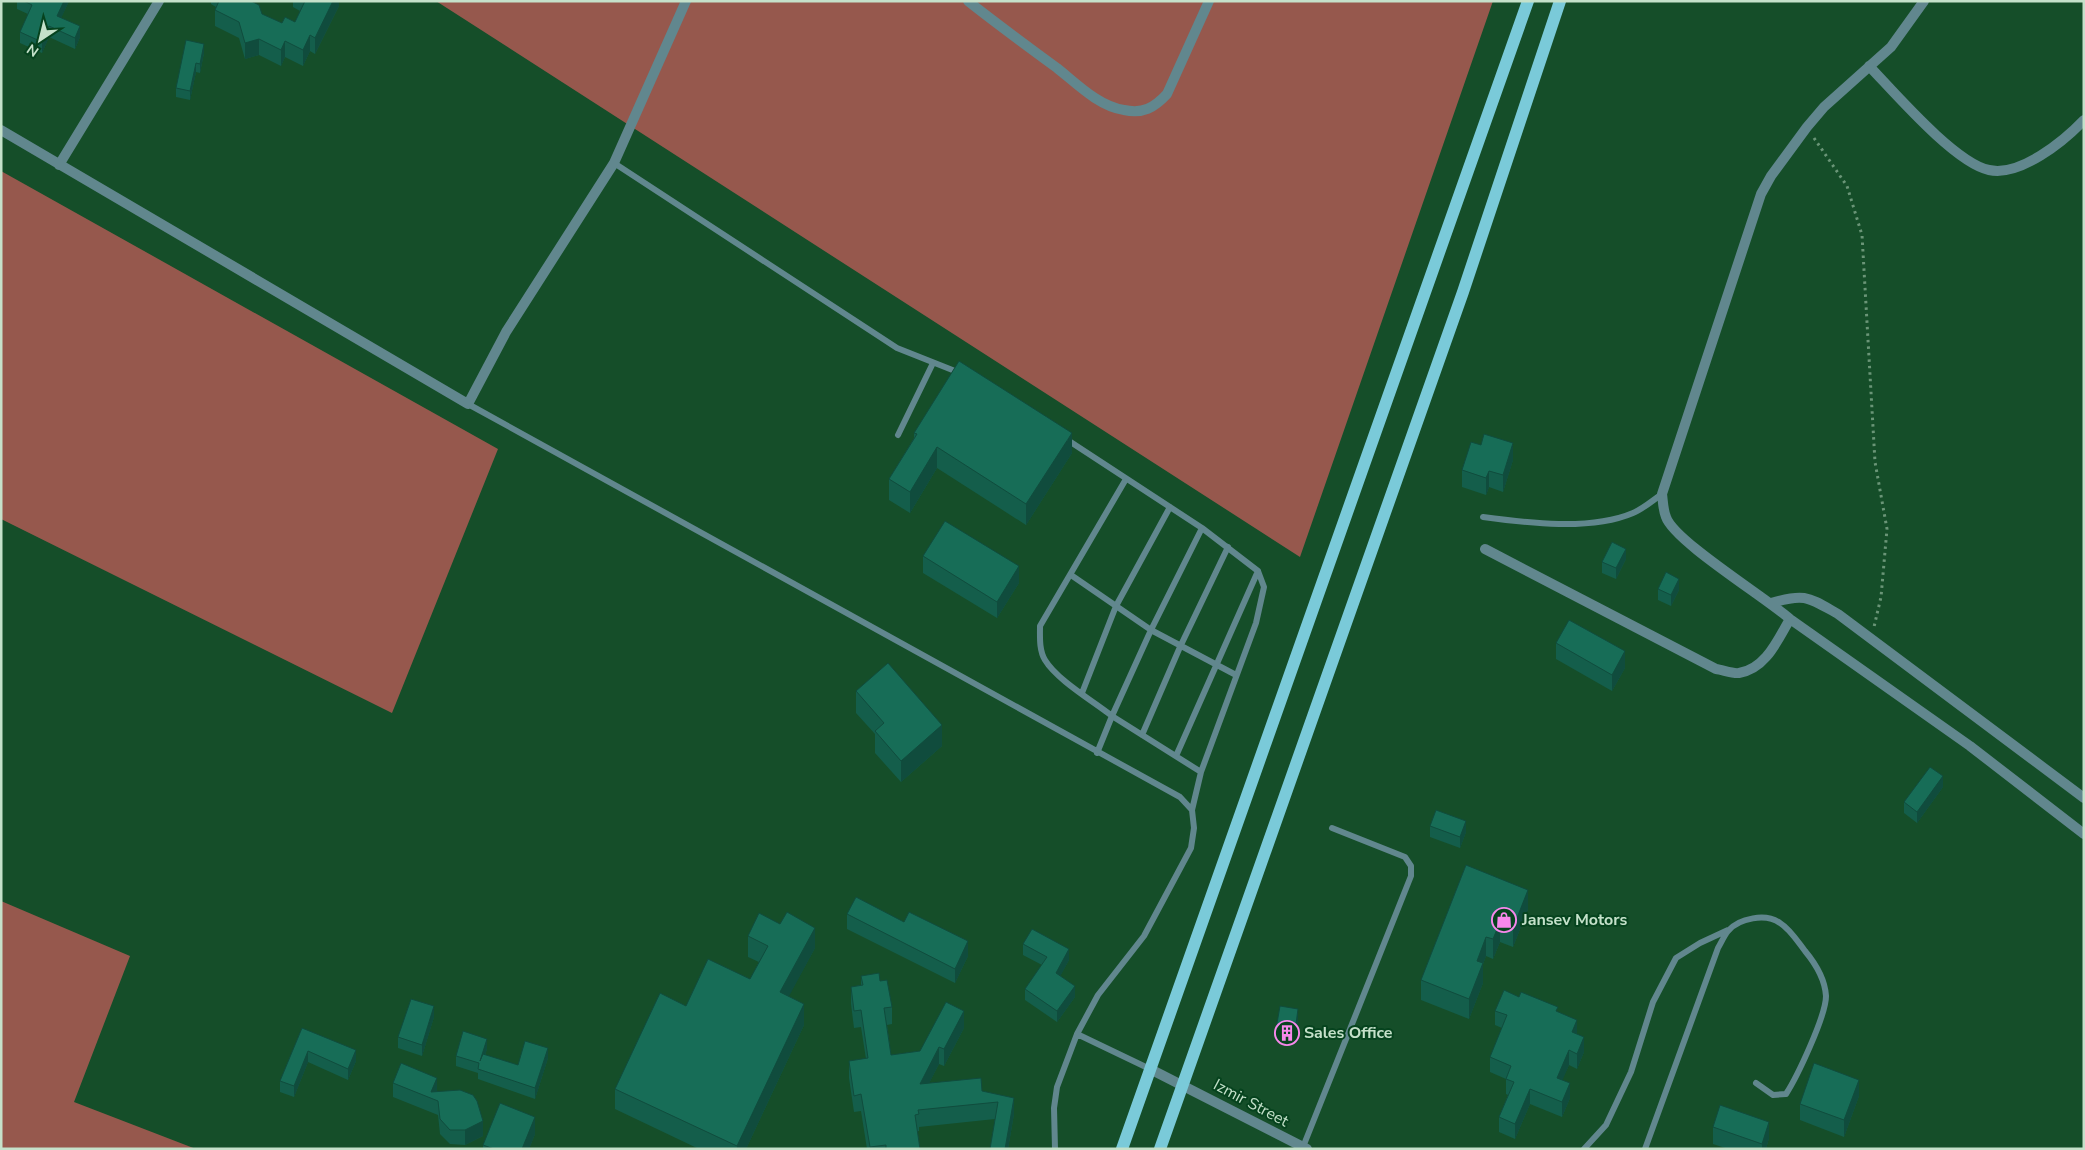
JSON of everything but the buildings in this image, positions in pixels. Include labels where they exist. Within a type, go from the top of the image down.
[{"type":"main road","points":[[1122,1149],[1528,1]]},
{"type":"main road","points":[[1160,1149],[1466,283],[1560,1]]},
{"type":"street","points":[[59,164],[159,1]]},
{"type":"street","points":[[1,130],[468,404],[506,332],[614,163],[686,1]]},
{"type":"street","points":[[968,1],[1092,95],[1122,110],[1136,112],[1148,110],[1167,94],[1209,1]]},
{"type":"street","points":[[1924,1],[1891,47],[1824,107],[1807,127],[1771,176],[1761,194],[1662,494],[1666,518],[1679,536],[1790,619],[1970,746],[2084,834]]},
{"type":"street","points":[[1869,66],[1952,149],[1975,165],[1990,171],[2010,170],[2046,152],[2065,140],[2084,120]]},
{"type":"street","points":[[1485,549],[1716,670],[1739,673],[1759,665],[1772,650],[1790,619]]},
{"type":"street","points":[[1771,603],[1793,596],[1804,596],[1838,614],[2084,798]]},
{"type":"street","name":"Izmir Street","points":[[1150,1069],[1305,1148]]},
{"type":"lane","points":[[614,163],[897,348],[964,374]]},
{"type":"lane","points":[[898,435],[933,363]]},
{"type":"lane","points":[[468,404],[1180,796],[1192,810]]},
{"type":"lane","points":[[1055,1149],[1054,1108],[1057,1087],[1076,1034],[1098,995],[1144,936],[1191,848],[1194,828],[1192,810],[1201,772],[1256,623],[1264,587],[1258,571],[1228,547],[1061,436]]},
{"type":"lane","points":[[1126,479],[1040,626],[1040,641],[1044,660],[1055,672],[1112,716],[1201,772]]},
{"type":"lane","points":[[1483,517],[1528,523],[1566,524],[1603,520],[1633,513],[1662,494]]},
{"type":"lane","points":[[1082,693],[1116,606],[1170,507]]},
{"type":"lane","points":[[1097,752],[1151,630],[1202,528]]},
{"type":"lane","points":[[1142,735],[1180,647],[1228,547]]},
{"type":"lane","points":[[1176,756],[1258,571]]},
{"type":"lane","points":[[1071,575],[1151,630],[1236,675]]},
{"type":"lane","points":[[1305,1148],[1412,876],[1411,866],[1405,857],[1332,828]]},
{"type":"lane","points":[[1584,1149],[1606,1125],[1631,1072],[1653,1002],[1676,958],[1700,943],[1741,923],[1765,916],[1780,922],[1813,962],[1824,986],[1826,997],[1824,1011],[1794,1082],[1786,1094],[1773,1095],[1756,1083]]},
{"type":"lane","points":[[1646,1149],[1718,948],[1728,930]]},
{"type":"lane","points":[[1076,1034],[1150,1069]]},
{"type":"path","points":[[1807,127],[1847,186],[1862,235],[1876,462],[1888,529],[1881,597],[1872,639]]},
{"type":"shaded area","points":[[436,1],[1493,1],[1300,557]]},
{"type":"shaded area","points":[[1,171],[498,449],[392,713],[1,519]]},
{"type":"shaded area","points":[[1,901],[130,956],[74,1102],[196,1149],[1,1149]]},
{"type":"place","name":"Jansev Motors","points":[[1504,920]]},
{"type":"place","name":"Sales Office","points":[[1287,1033]]}]
